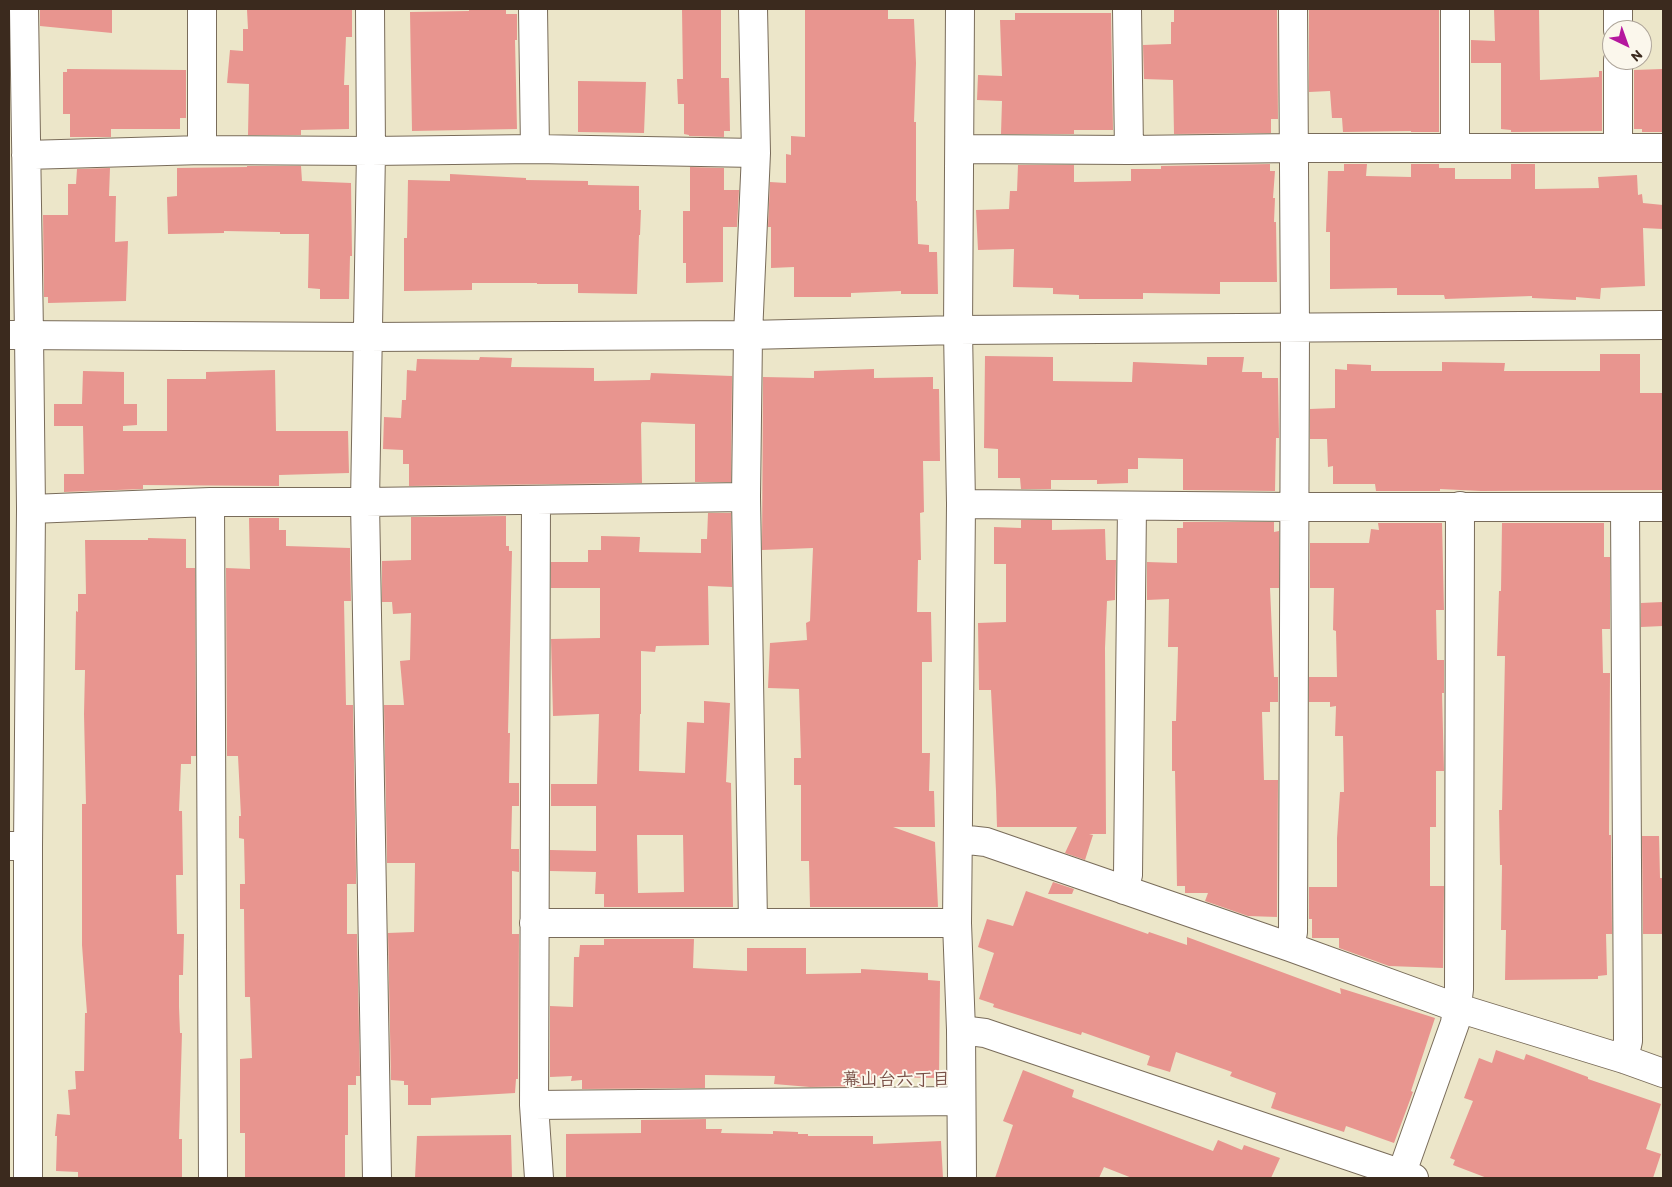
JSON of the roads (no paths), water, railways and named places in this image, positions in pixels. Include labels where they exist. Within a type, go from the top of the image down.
[{"type":"street","points":[[24,9],[26,155],[19,335],[31,509],[18,846],[28,1178]]},
{"type":"street","points":[[202,9],[202,150]]},
{"type":"street","points":[[370,9],[371,151],[365,502],[377,1178]]},
{"type":"street","points":[[533,9],[536,150]]},
{"type":"street","points":[[753,9],[756,153],[748,335],[746,498],[753,923]]},
{"type":"street","points":[[960,9],[961,149],[958,330],[961,504],[957,923],[961,1030],[962,1178]]},
{"type":"street","points":[[1127,9],[1129,150]]},
{"type":"street","points":[[1290,947],[1293,932],[1295,327],[1292,9]]},
{"type":"street","points":[[1455,9],[1455,148]]},
{"type":"street","points":[[1618,70],[1618,148]]},
{"type":"street","points":[[961,149],[1663,148]]},
{"type":"street","points":[[26,155],[202,150],[536,150],[756,153]]},
{"type":"street","points":[[19,335],[367,337],[748,335],[958,330],[1663,325]]},
{"type":"street","points":[[31,509],[210,502],[746,498]]},
{"type":"street","points":[[536,500],[534,1105],[539,1178]]},
{"type":"street","points":[[210,502],[213,1178]]},
{"type":"street","points":[[961,504],[1294,507],[1663,507]]},
{"type":"street","points":[[1124,890],[1128,875],[1132,506]]},
{"type":"street","points":[[961,1030],[985,1033],[1406,1177],[1458,1008],[1460,506]]},
{"type":"street","points":[[1624,1059],[1628,1042],[1625,507]]},
{"type":"street","points":[[959,839],[986,842],[1290,947],[1458,1008],[1624,1059],[1663,1073]]},
{"type":"street","points":[[534,923],[957,923]]},
{"type":"street","points":[[534,1105],[962,1101]]},
{"type":"district","name":"幕山台六丁目","points":[[896,1080]]}]
